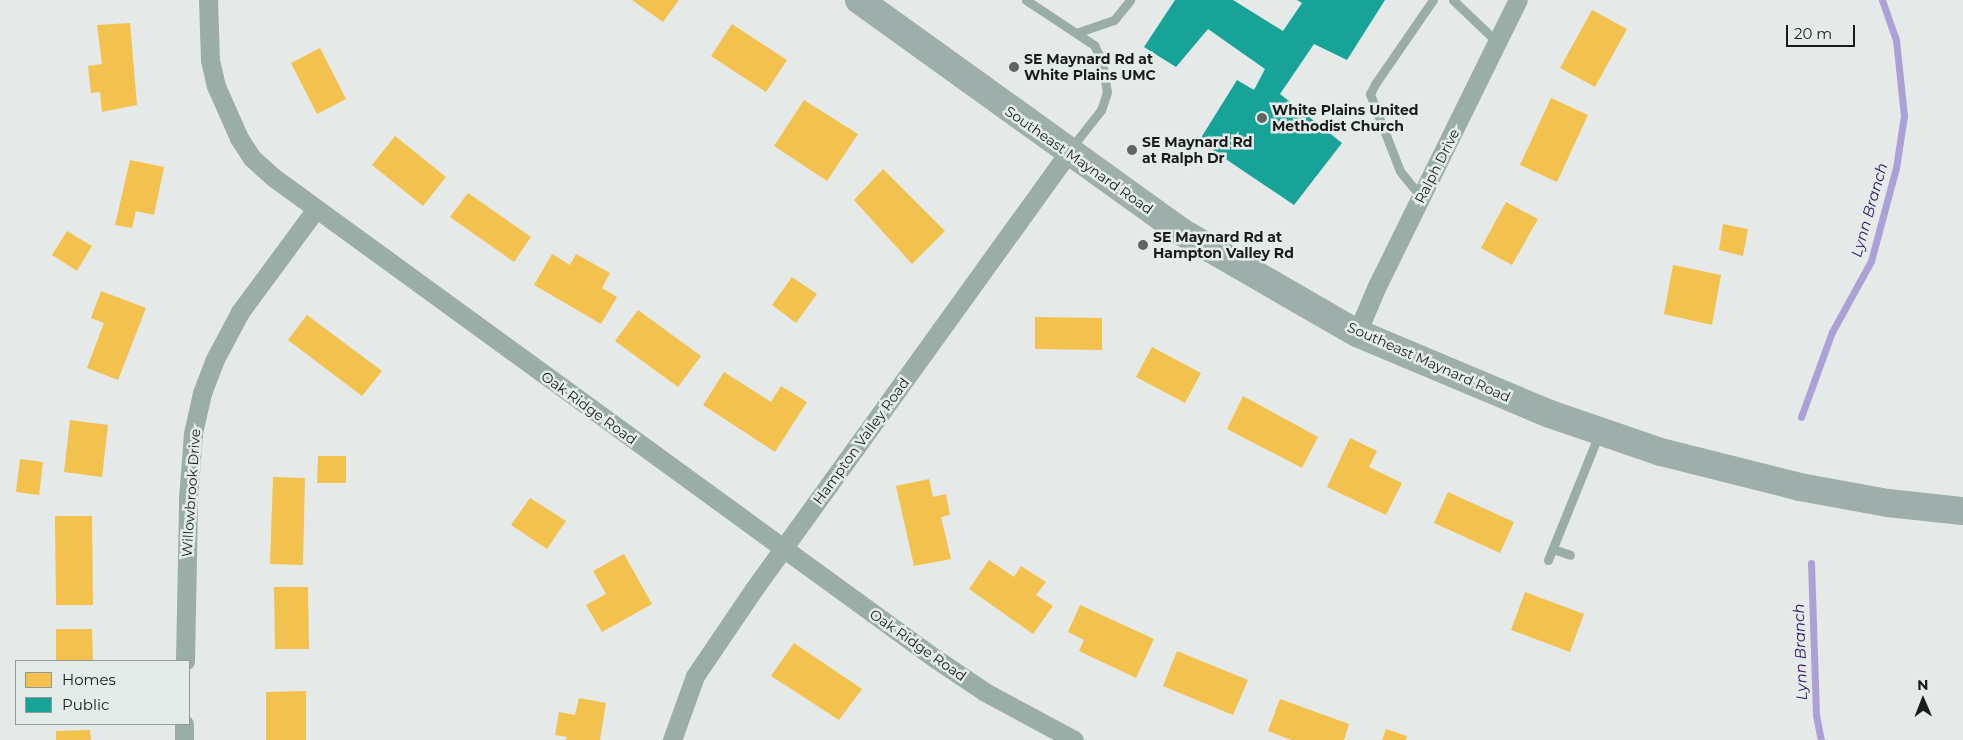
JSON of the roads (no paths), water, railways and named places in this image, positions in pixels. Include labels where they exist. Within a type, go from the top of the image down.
[{"type":"main road","name":"Southeast Maynard Road","points":[[859,0],[1068,153],[1180,231],[1357,333],[1550,414],[1661,452],[1800,487],[1888,503],[1963,511]]},
{"type":"street","name":"Oak Ridge Road","points":[[208,0],[210,60],[216,86],[229,118],[252,158],[273,177],[784,550],[982,690],[1074,740]]},
{"type":"street","name":"Ralph Drive","points":[[1357,333],[1376,288],[1499,43],[1518,0]]},
{"type":"street","name":"Hampton Valley Road","points":[[672,740],[695,676],[1068,153]]},
{"type":"street","name":"Willowbrook Drive","points":[[185,660],[186,513],[193,433],[202,393],[214,361],[240,312],[316,209]]},
{"type":"street","points":[[184,725],[184,740]]},
{"type":"lane","points":[[1026,0],[1094,45],[1102,61],[1107,92],[1101,110],[1068,153]]},
{"type":"lane","points":[[1076,33],[1114,20],[1130,0]]},
{"type":"lane","points":[[1421,198],[1400,171],[1370,94],[1433,0]]},
{"type":"lane","points":[[1453,0],[1499,43]]},
{"type":"lane","points":[[1548,560],[1600,432]]},
{"type":"lane","points":[[1553,549],[1570,555]]},
{"type":"waterway","name":"Lynn Branch","points":[[1801,417],[1832,332],[1871,261],[1896,168],[1904,116],[1896,40],[1882,0]]},
{"type":"waterway","name":"Lynn Branch","points":[[1811,563],[1816,715],[1821,740]]},
{"type":"place","name":"SE Maynard Rd at White Plains UMC","points":[[1014,67]]},
{"type":"place","name":"White Plains United Methodist Church","points":[[1262,118]]},
{"type":"place","name":"SE Maynard Rd at Ralph Dr","points":[[1132,150]]},
{"type":"place","name":"SE Maynard Rd at Hampton Valley Rd","points":[[1143,245]]}]
